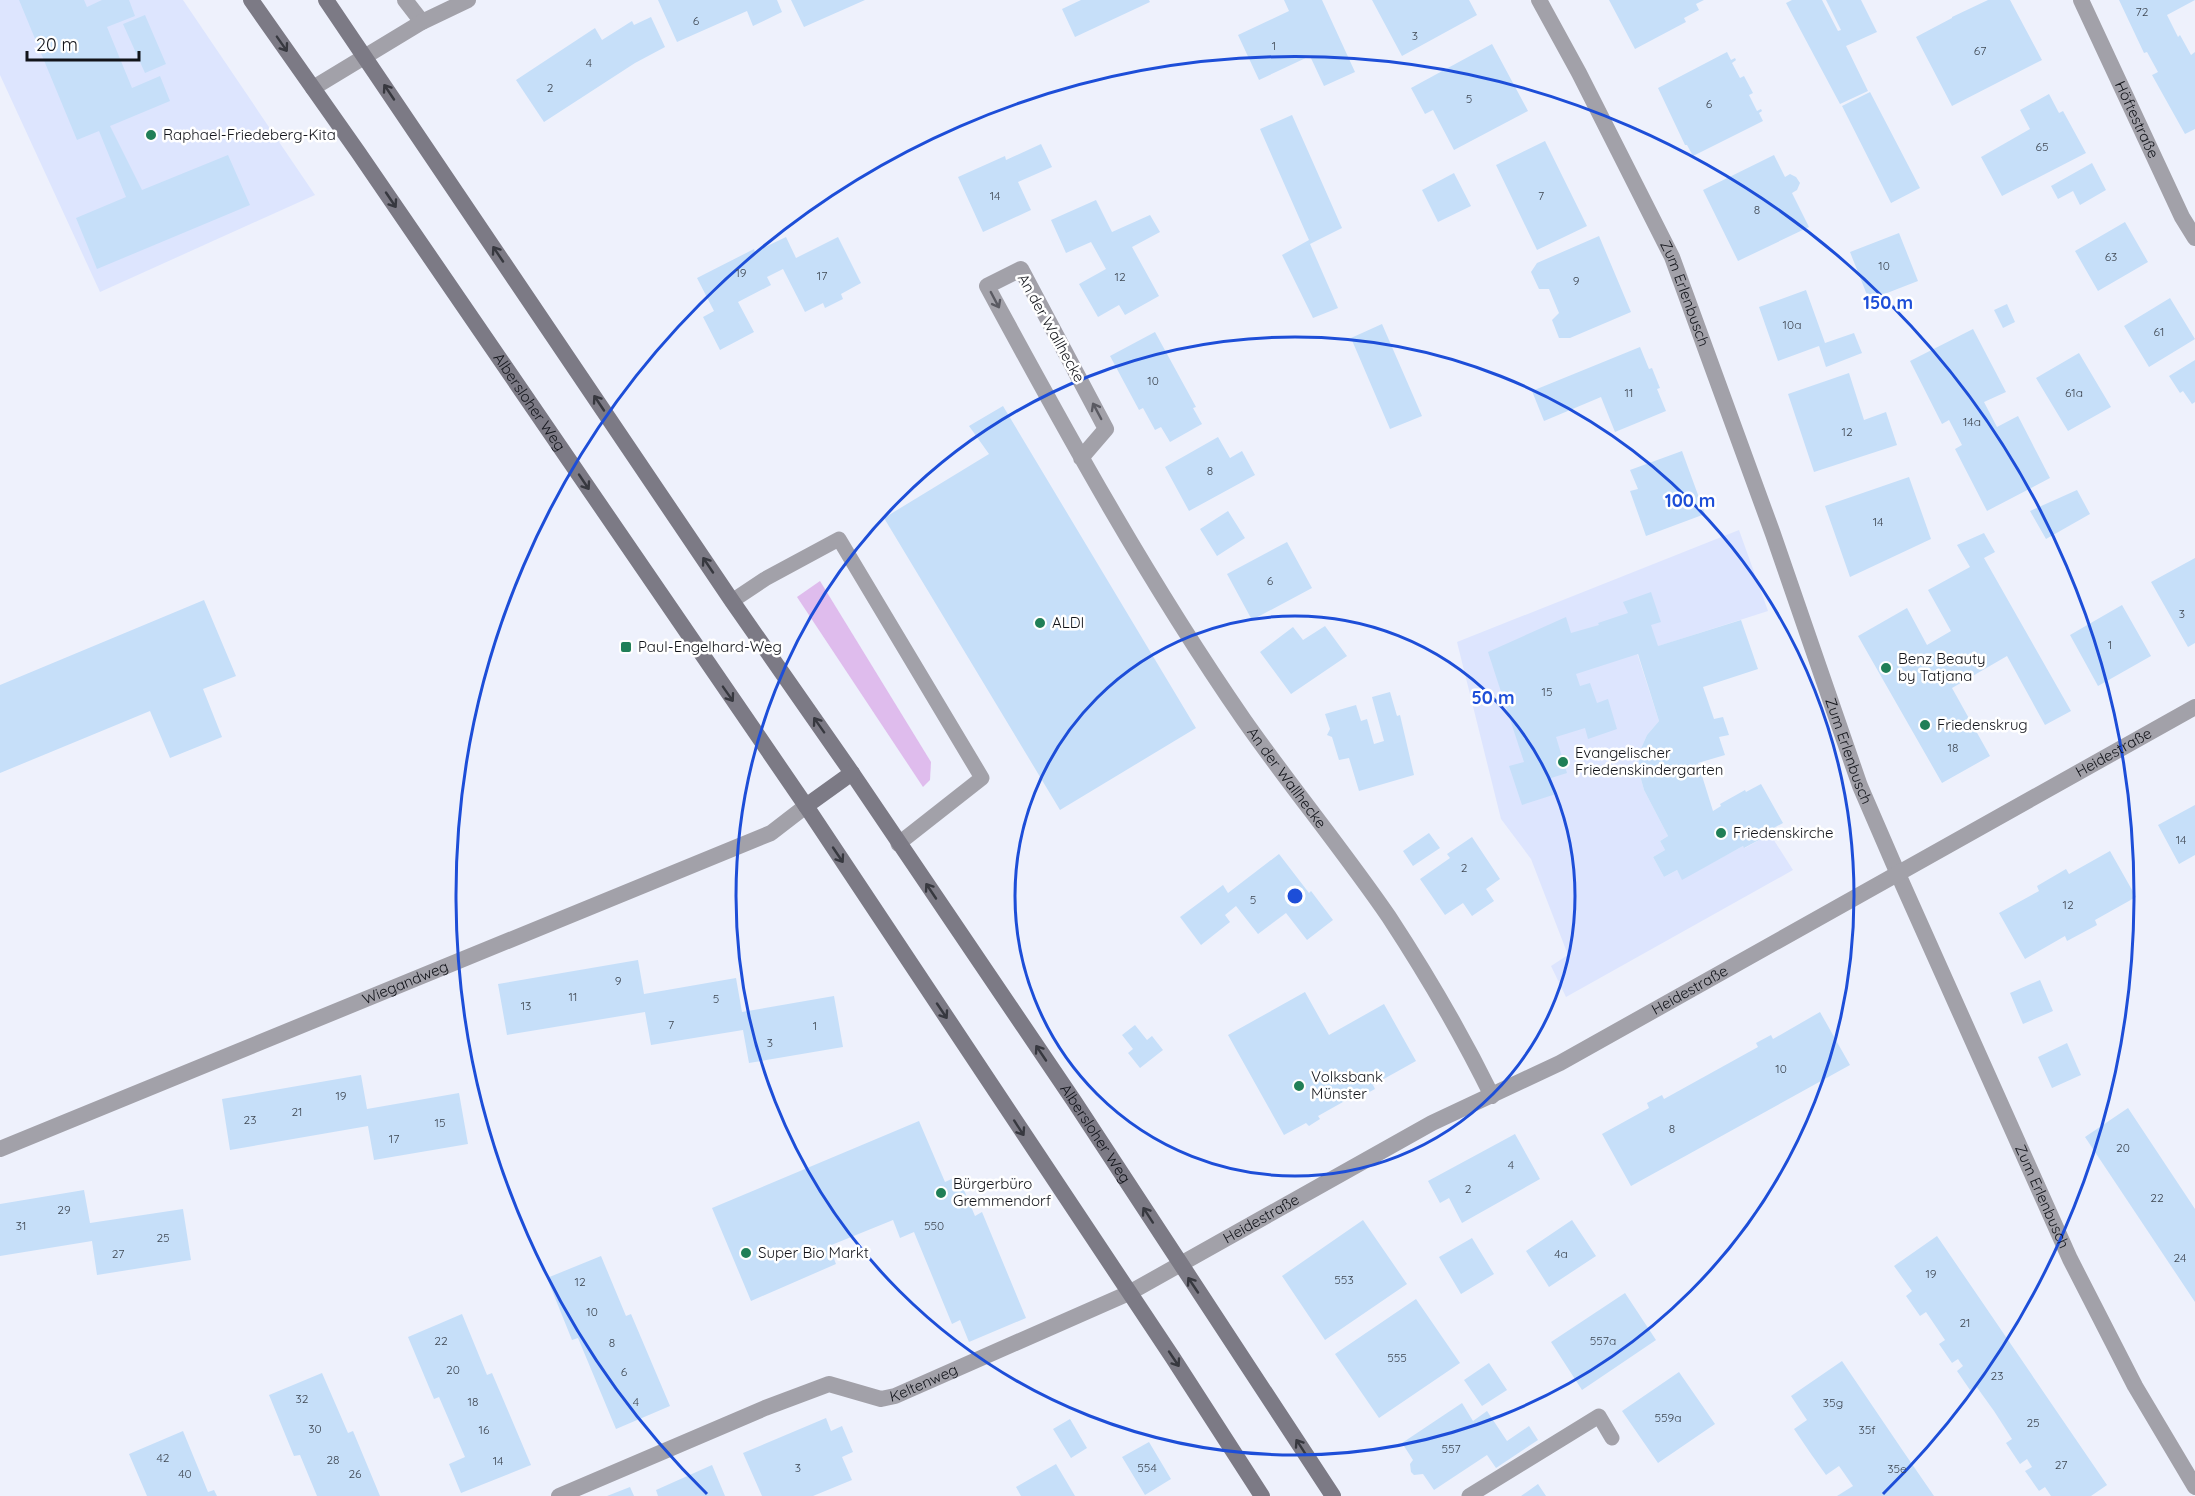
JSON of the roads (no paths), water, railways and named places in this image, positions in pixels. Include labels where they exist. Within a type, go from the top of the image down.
[{"type":"main road","name":"Albersloher Weg","points":[[251,0],[806,806],[1262,1496]]},
{"type":"main road","name":"Albersloher Weg","points":[[326,0],[732,601],[852,773],[1074,1101],[1333,1496]]},
{"type":"main road","points":[[806,806],[852,773]]},
{"type":"street","points":[[405,0],[422,22]]},
{"type":"street","points":[[313,88],[422,22],[468,0]]},
{"type":"street","name":"Zum Erlenbusch","points":[[1539,0],[1579,73],[1672,257],[1770,526],[1860,786],[1898,874],[2070,1259],[2135,1386],[2195,1487]]},
{"type":"street","name":"Höftestraße","points":[[2081,0],[2182,217],[2195,238]]},
{"type":"street","name":"An der Wallhecke","points":[[1081,459],[1106,429],[1021,269],[987,286],[1081,459],[1193,644],[1251,730],[1389,917],[1465,1042],[1492,1096]]},
{"type":"street","name":"Heidestraße","points":[[1180,1264],[1432,1123],[1560,1063],[2195,707]]},
{"type":"street","name":"Wiegandweg","points":[[0,1149],[771,833],[806,806]]},
{"type":"street","name":"Keltenweg","points":[[559,1496],[765,1408],[829,1384],[881,1399],[895,1396],[1129,1293],[1180,1264]]},
{"type":"lane","points":[[732,601],[765,579],[839,539],[982,778],[898,844]]},
{"type":"lane","points":[[1469,1496],[1599,1416],[1612,1438]]},
{"type":"place","name":"Raphael-Friedeberg-Kita","points":[[151,135]]},
{"type":"place","name":"ALDI","points":[[1040,623]]},
{"type":"place","name":"Paul-Engelhard-Weg","points":[[626,647]]},
{"type":"place","name":"Benz Beauty by Tatjana","points":[[1886,668]]},
{"type":"place","name":"Friedenskrug","points":[[1925,725]]},
{"type":"place","name":"Evangelischer Friedenskindergarten","points":[[1563,762]]},
{"type":"place","name":"Friedenskirche","points":[[1721,833]]},
{"type":"place","name":"Volksbank Münster","points":[[1299,1086]]},
{"type":"place","name":"Bürgerbüro Gremmendorf","points":[[941,1193]]},
{"type":"place","name":"Super Bio Markt","points":[[746,1253]]}]
